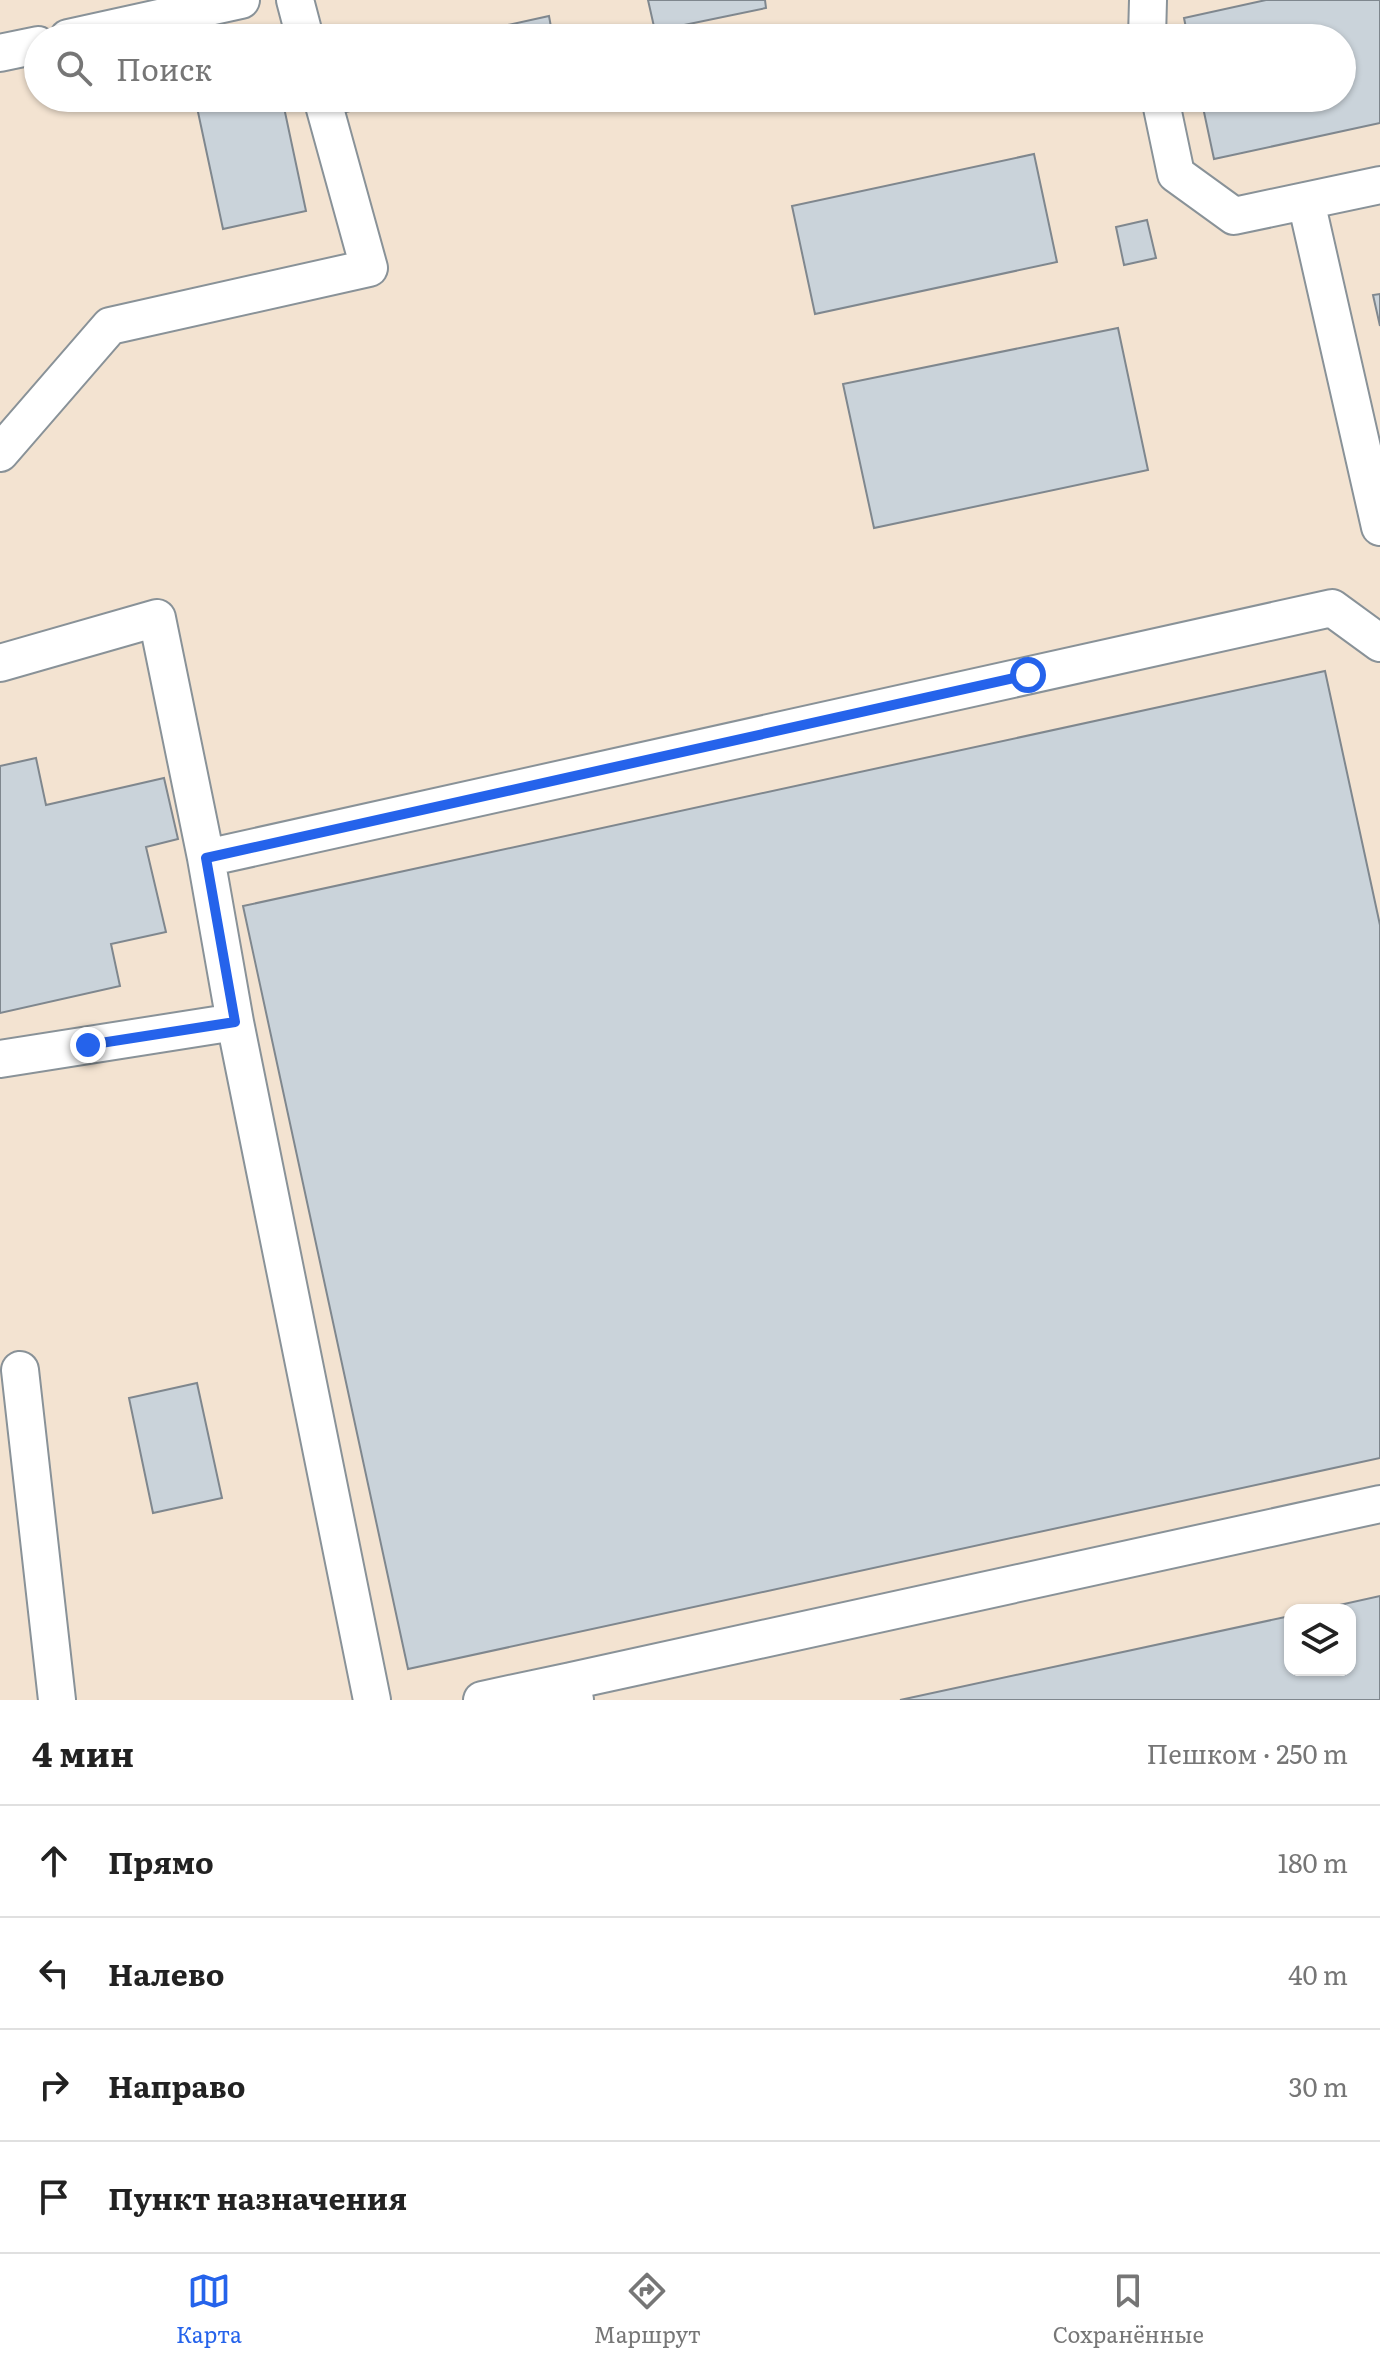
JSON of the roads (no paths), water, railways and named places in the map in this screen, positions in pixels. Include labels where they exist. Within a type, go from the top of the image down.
[{"type":"lane","points":[[132,24],[241,0]]},
{"type":"lane","points":[[295,0],[301,24]]},
{"type":"lane","points":[[1147,24],[1148,0]]},
{"type":"lane","points":[[0,53],[24,48]]},
{"type":"lane","points":[[0,453],[110,326],[369,268],[326,112]]},
{"type":"lane","points":[[1163,112],[1176,174],[1234,216],[1380,185]]},
{"type":"lane","points":[[1306,201],[1380,527]]},
{"type":"lane","points":[[206,858],[1332,608],[1380,643]]},
{"type":"lane","points":[[0,663],[157,618],[372,1700]]},
{"type":"lane","points":[[0,1059],[235,1022]]},
{"type":"lane","points":[[20,1370],[57,1700]]},
{"type":"lane","points":[[482,1700],[573,1690],[1380,1504]]}]
